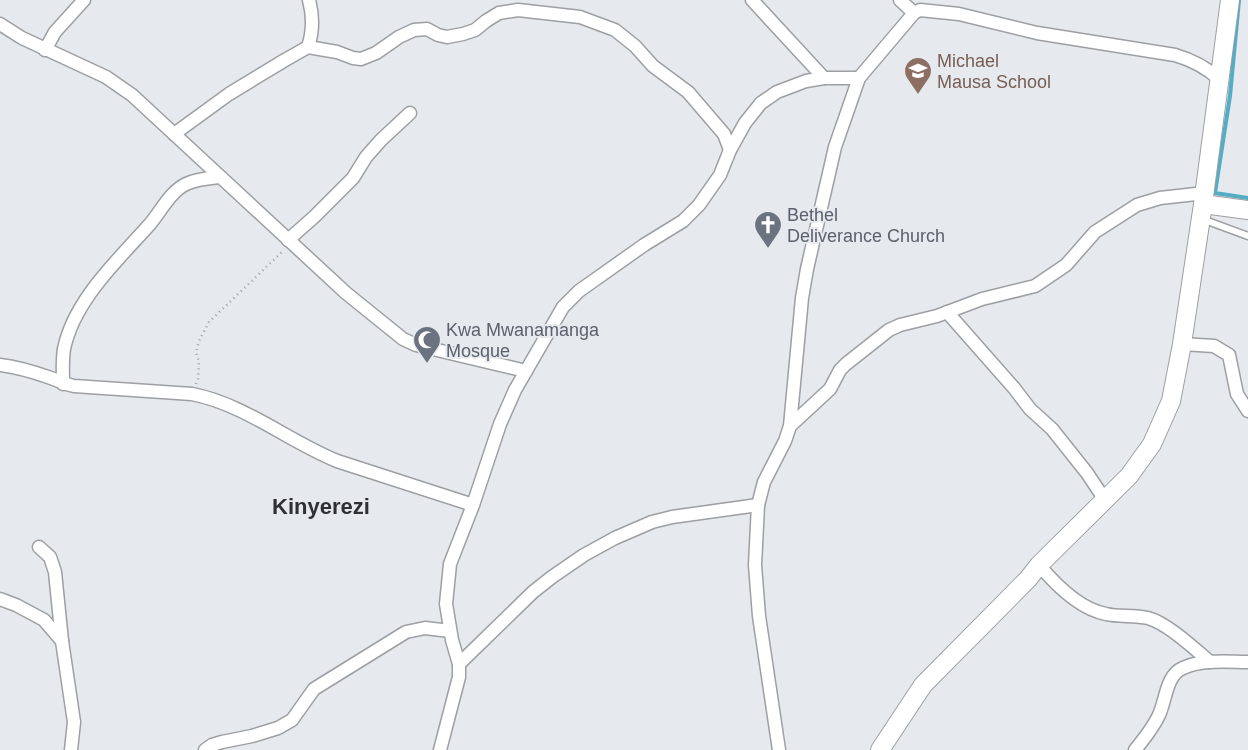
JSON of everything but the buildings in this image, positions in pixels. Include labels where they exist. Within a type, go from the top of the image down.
[{"type":"street","points":[[45,50],[56,32],[84,0]]},
{"type":"street","points":[[308,47],[312,36],[312,9],[309,0]]},
{"type":"street","points":[[752,0],[824,78]]},
{"type":"street","points":[[900,0],[914,13]]},
{"type":"street","points":[[880,750],[923,685],[1028,579],[1039,565],[1129,476],[1152,444],[1171,401],[1182,344],[1203,205],[1230,0]]},
{"type":"street","points":[[174,134],[229,94],[308,47],[337,52],[352,58],[361,59],[376,53],[399,36],[414,30],[427,29],[447,37],[463,34],[475,30],[499,13],[518,10],[580,17],[615,30],[635,46],[653,66],[688,92],[724,134],[730,150]]},
{"type":"street","points":[[779,750],[759,616],[755,564],[758,505],[770,467],[785,441],[790,426],[801,308],[807,268],[835,147],[859,78],[914,13],[920,10],[959,14],[1038,33],[1175,54],[1206,68],[1219,79]]},
{"type":"street","points":[[0,24],[45,50],[106,77],[132,96],[346,293],[403,339],[416,345],[526,371]]},
{"type":"street","points":[[440,750],[459,677],[459,664],[450,631],[446,604],[450,564],[455,547],[473,505],[500,424],[526,371],[564,306],[579,291],[683,221],[699,205],[720,175],[730,150],[745,123],[761,104],[777,92],[806,81],[824,78],[859,78]]},
{"type":"street","points":[[290,241],[353,178],[366,157],[410,113]]},
{"type":"street","points":[[63,384],[63,353],[72,325],[88,298],[109,270],[149,225],[173,194],[186,184],[220,176]]},
{"type":"street","points":[[790,426],[830,389],[840,370],[846,364],[889,330],[982,300],[1035,286],[1066,265],[1095,232],[1137,205],[1160,198],[1248,210]]},
{"type":"street","points":[[947,312],[1030,409],[1052,428],[1087,473],[1105,500]]},
{"type":"street","points":[[1182,344],[1214,346],[1229,355],[1237,394],[1248,411]]},
{"type":"street","points":[[0,365],[27,370],[63,384],[192,394],[211,398],[337,461],[473,505]]},
{"type":"street","points":[[459,664],[539,587],[584,555],[615,538],[652,522],[672,517],[758,505]]},
{"type":"street","points":[[39,547],[50,557],[55,572],[62,642],[74,722],[71,750]]},
{"type":"street","points":[[1039,565],[1056,585],[1083,604],[1105,614],[1149,618],[1186,640],[1210,662]]},
{"type":"street","points":[[0,599],[44,620],[62,642]]},
{"type":"street","points":[[205,750],[212,745],[278,728],[292,720],[314,689],[406,632],[425,628],[450,631]]},
{"type":"street","points":[[1136,750],[1159,714],[1172,677],[1181,668],[1192,664],[1210,662],[1248,662]]},
{"type":"lane","points":[[1203,205],[1248,236]]},
{"type":"path","points":[[192,394],[198,379],[199,361],[196,353],[199,341],[209,322],[290,241]]},
{"type":"waterway","points":[[1239,0],[1230,96],[1215,193],[1248,198]]},
{"type":"place","name":"Michael Mausa School","points":[[918,95]]},
{"type":"place","name":"Bethel Deliverance Church","points":[[768,249]]},
{"type":"place","name":"Kwa Mwanamanga Mosque","points":[[427,364]]},
{"type":"district","name":"Kinyerezi","points":[[321,506]]}]
